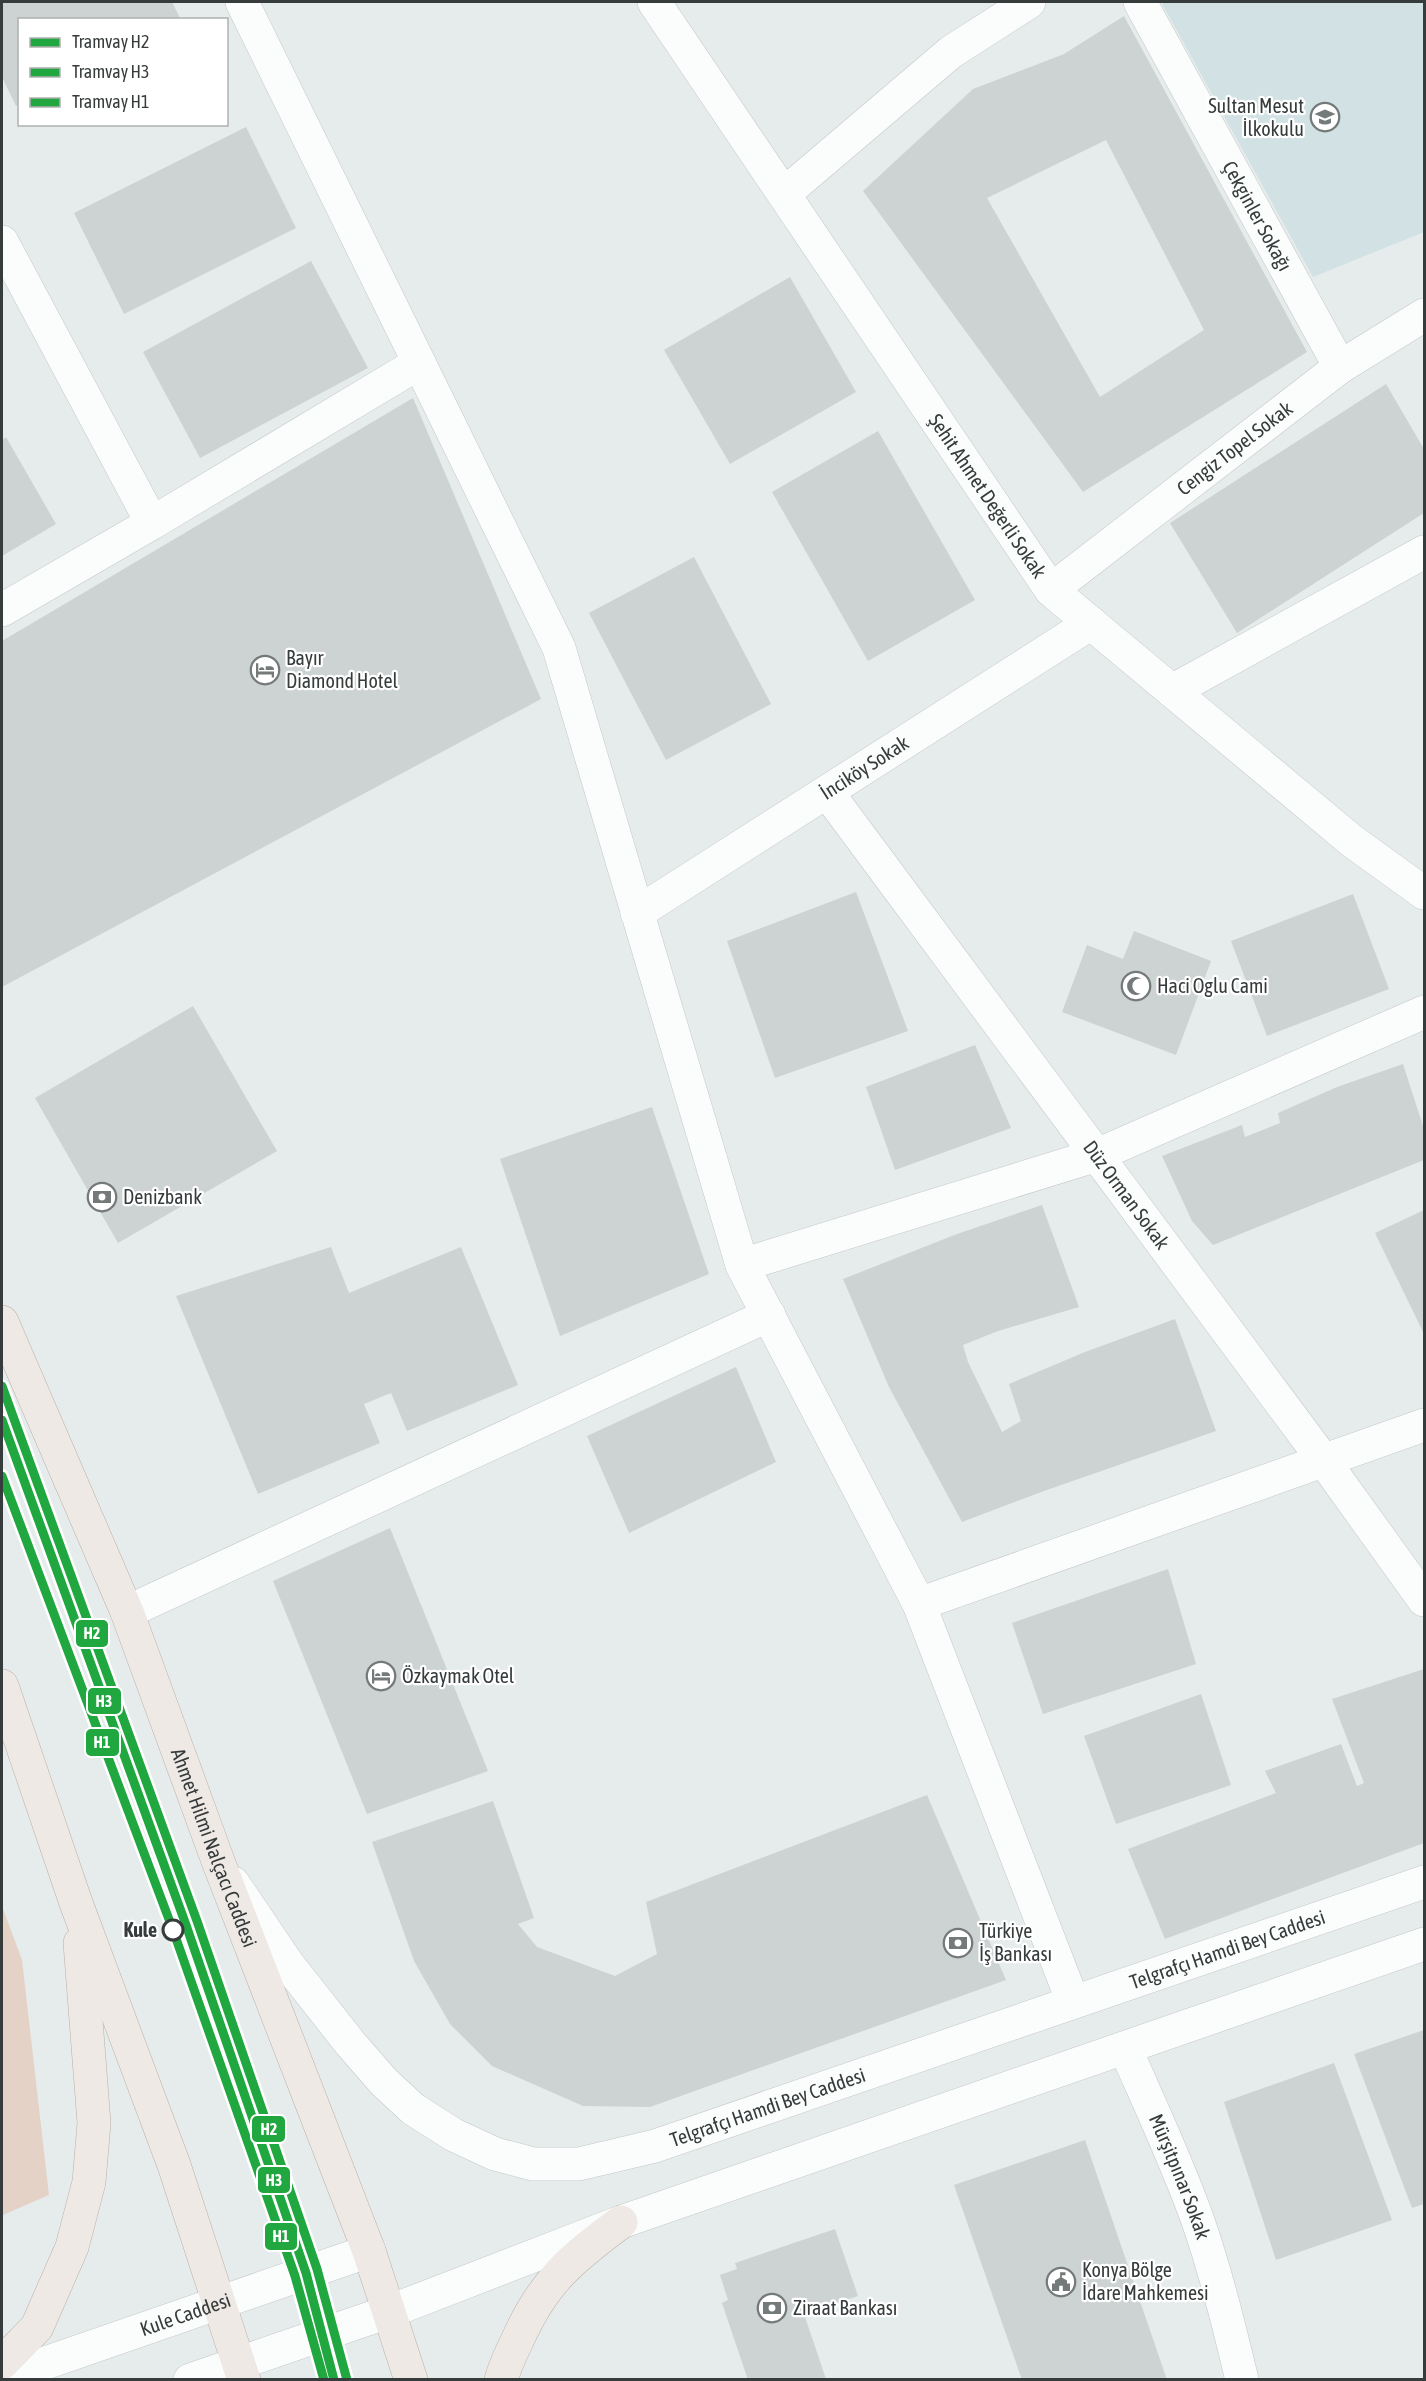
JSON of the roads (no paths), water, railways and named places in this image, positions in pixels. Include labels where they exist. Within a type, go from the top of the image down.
[{"type":"main road","name":"Ahmet Hilmi Nalçacı Caddesi","points":[[2,1322],[127,1612],[218,1861],[369,2251],[411,2379]]},
{"type":"main road","points":[[2,1686],[76,1903],[174,2165],[242,2371]]},
{"type":"main road","points":[[2,2363],[36,2327],[72,2247],[89,2182],[94,2123],[76,1903]]},
{"type":"main road","points":[[501,2379],[525,2322],[545,2288],[575,2256],[621,2222]]},
{"type":"street","points":[[242,2],[559,648],[742,1265],[919,1604],[1073,2002]]},
{"type":"street","name":"Şehit Ahmet Değerli Sokak","points":[[654,2],[1051,590],[1352,841],[1425,893]]},
{"type":"street","points":[[784,194],[951,52],[1029,2]]},
{"type":"street","name":"Çekginler Sokağı","points":[[1140,2],[1340,367]]},
{"type":"street","points":[[2,242],[152,523]]},
{"type":"street","name":"Cengiz Topel Sokak","points":[[1051,590],[1340,367],[1425,315]]},
{"type":"street","points":[[2,610],[419,363]]},
{"type":"street","points":[[1172,691],[1425,552]]},
{"type":"street","name":"İnciköy Sokak","points":[[637,913],[1091,623]]},
{"type":"street","name":"Düz Orman Sokak","points":[[827,792],[1425,1600]]},
{"type":"street","points":[[742,1265],[1097,1155],[1425,1012]]},
{"type":"street","points":[[127,1612],[768,1315]]},
{"type":"street","points":[[919,1604],[1425,1425]]},
{"type":"street","name":"Telgrafçı Hamdi Bey Caddesi","points":[[218,1861],[287,1963],[384,2082],[413,2109],[454,2136],[495,2154],[533,2164],[579,2164],[655,2146],[1425,1882]]},
{"type":"street","points":[[190,2379],[242,2371],[621,2222],[1425,1944]]},
{"type":"street","name":"Mürşitpınar Sokak","points":[[1125,2048],[1198,2221],[1221,2292],[1242,2379]]},
{"type":"street","name":"Kule Caddesi","points":[[2,2378],[369,2251]]},
{"type":"tram line","name":"H2","points":[[2,1386],[197,1921],[317,2269],[347,2380]]},
{"type":"tram line","name":"H3","points":[[2,1420],[186,1925],[306,2273],[334,2380]]},
{"type":"tram line","name":"H1","points":[[2,1476],[173,1930],[295,2276],[324,2380]]},
{"type":"place","name":"Sultan Mesut İlkokulu","points":[[1325,117]]},
{"type":"place","name":"Bayır Diamond Hotel","points":[[265,670]]},
{"type":"place","name":"Haci Oglu Cami","points":[[1136,986]]},
{"type":"place","name":"Denizbank","points":[[102,1197]]},
{"type":"place","name":"Özkaymak Otel","points":[[381,1676]]},
{"type":"place","name":"Kule","points":[[173,1930]]},
{"type":"place","name":"Türkiye İş Bankası","points":[[958,1943]]},
{"type":"place","name":"Konya Bölge İdare Mahkemesi","points":[[1061,2282]]},
{"type":"place","name":"Ziraat Bankası","points":[[772,2308]]}]
